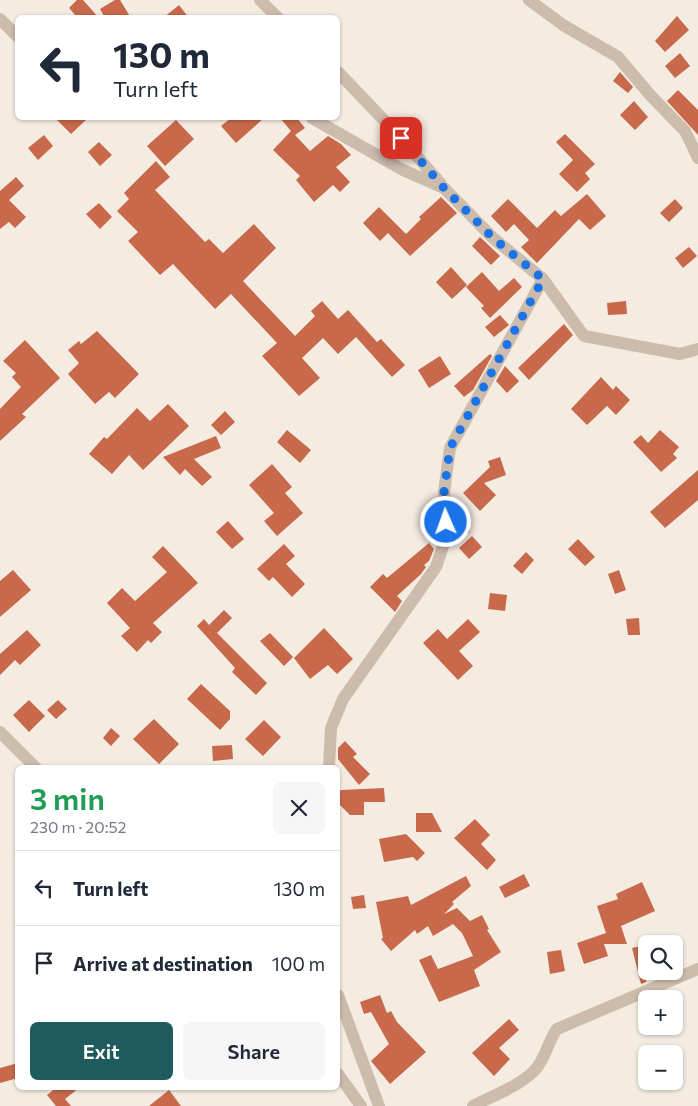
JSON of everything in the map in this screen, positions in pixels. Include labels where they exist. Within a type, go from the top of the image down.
[{"type":"street","points":[[260,0],[275,15]]},
{"type":"street","points":[[528,0],[563,25],[618,57],[651,96],[685,131],[698,158]]},
{"type":"street","points":[[0,19],[15,34]]},
{"type":"street","points":[[340,74],[401,138],[444,188],[493,238],[543,279],[584,336],[680,354],[698,349]]},
{"type":"street","points":[[316,120],[403,170],[444,188]]},
{"type":"street","points":[[329,765],[331,728],[343,699],[436,567],[446,538],[444,492],[450,448],[543,279]]},
{"type":"street","points":[[0,732],[33,765]]},
{"type":"street","points":[[473,1106],[514,1085],[535,1070],[548,1049],[550,1038],[557,1029],[698,969]]},
{"type":"street","points":[[340,999],[379,1106]]},
{"type":"street","points":[[340,1077],[361,1106]]},
{"type":"building","points":[[77,0],[83,0],[96,15],[75,15],[69,8]]},
{"type":"building","points":[[115,0],[120,0],[129,15],[103,15],[100,9]]},
{"type":"building","points":[[179,5],[187,15],[167,15]]},
{"type":"building","points":[[677,16],[689,30],[665,52],[655,41]]},
{"type":"building","points":[[680,53],[690,66],[675,78],[665,66]]},
{"type":"building","points":[[620,72],[633,87],[628,93],[613,81]]},
{"type":"building","points":[[678,90],[698,110],[698,135],[667,101]]},
{"type":"building","points":[[634,101],[648,117],[635,130],[620,115]]},
{"type":"building","points":[[57,120],[86,120],[71,134]]},
{"type":"building","points":[[176,120],[194,139],[165,166],[147,146]]},
{"type":"building","points":[[228,120],[262,120],[236,143],[221,126]]},
{"type":"building","points":[[282,120],[299,120],[305,128],[295,135],[310,151],[328,136],[341,144],[351,155],[336,167],[350,182],[340,192],[333,185],[314,202],[296,180],[300,176],[273,150],[291,131]]},
{"type":"building","points":[[565,134],[595,164],[585,173],[590,179],[577,192],[559,174],[573,160],[556,142]]},
{"type":"building","points":[[44,135],[53,146],[38,160],[28,148]]},
{"type":"building","points":[[99,142],[112,155],[100,166],[88,152]]},
{"type":"building","points":[[156,161],[170,177],[155,190],[205,242],[209,239],[223,253],[254,224],[276,248],[243,281],[295,336],[315,316],[311,311],[322,301],[338,319],[348,310],[377,342],[381,339],[405,365],[392,377],[356,337],[338,354],[323,338],[302,358],[320,378],[299,396],[262,356],[277,343],[231,294],[215,309],[173,264],[160,275],[128,241],[138,232],[117,211],[129,199],[124,193]]},
{"type":"building","points":[[16,177],[24,186],[9,200],[26,217],[15,228],[9,222],[0,229],[0,191]]},
{"type":"building","points":[[587,194],[606,216],[590,230],[579,219],[537,263],[521,247],[529,240],[514,224],[506,232],[491,216],[508,199],[537,228],[555,210],[561,216]]},
{"type":"building","points":[[441,197],[457,213],[410,256],[388,233],[380,241],[363,223],[379,207],[406,234],[421,219],[419,217]]},
{"type":"building","points":[[675,199],[683,208],[669,222],[660,213]]},
{"type":"building","points":[[99,203],[112,217],[100,229],[86,214]]},
{"type":"building","points":[[480,237],[500,256],[491,265],[472,246]]},
{"type":"building","points":[[689,247],[697,256],[683,268],[675,258]]},
{"type":"building","points":[[451,267],[467,285],[452,299],[436,282]]},
{"type":"building","points":[[482,272],[499,291],[514,278],[522,287],[490,318],[481,308],[484,306],[466,287]]},
{"type":"building","points":[[626,301],[627,314],[608,315],[607,303]]},
{"type":"building","points":[[500,315],[509,325],[494,337],[485,327]]},
{"type":"building","points":[[564,324],[573,335],[529,380],[518,368]]},
{"type":"building","points":[[97,331],[139,374],[115,398],[109,392],[95,404],[68,374],[79,363],[68,350],[79,341],[81,344]]},
{"type":"building","points":[[25,340],[60,378],[22,414],[26,417],[0,441],[0,409],[21,387],[12,377],[16,373],[3,361]]},
{"type":"building","points":[[490,354],[492,356],[473,390],[464,397],[454,386]]},
{"type":"building","points":[[440,356],[451,374],[429,388],[418,370]]},
{"type":"building","points":[[505,366],[519,381],[507,393],[496,381]]},
{"type":"building","points":[[601,377],[613,390],[616,386],[630,400],[616,415],[607,406],[587,425],[571,409]]},
{"type":"building","points":[[168,404],[189,426],[143,470],[129,455],[112,474],[89,454],[104,437],[107,439],[137,408],[150,421]]},
{"type":"building","points":[[225,411],[235,422],[221,435],[211,425]]},
{"type":"building","points":[[287,430],[311,450],[300,463],[277,442]]},
{"type":"building","points":[[660,430],[679,447],[673,454],[677,458],[661,472],[633,442],[641,435],[648,443]]},
{"type":"building","points":[[216,436],[221,448],[194,459],[212,477],[202,486],[185,469],[180,475],[163,457]]},
{"type":"building","points":[[500,457],[506,475],[484,483],[496,495],[480,511],[463,493],[490,467],[488,461]]},
{"type":"building","points":[[272,464],[292,487],[285,493],[303,513],[277,536],[264,521],[274,513],[249,485]]},
{"type":"building","points":[[698,470],[698,500],[665,528],[650,512]]},
{"type":"building","points":[[436,517],[438,531],[431,538],[423,530]]},
{"type":"building","points":[[459,520],[470,531],[462,540],[454,532],[454,525]]},
{"type":"building","points":[[228,521],[244,539],[232,549],[216,532]]},
{"type":"building","points":[[472,536],[482,547],[469,559],[459,548]]},
{"type":"building","points":[[578,539],[595,557],[585,566],[568,549]]},
{"type":"building","points":[[429,543],[434,549],[429,561],[424,565],[426,567],[421,574],[397,596],[402,601],[395,612],[370,587],[383,574],[387,578]]},
{"type":"building","points":[[284,544],[295,556],[286,564],[305,584],[292,597],[273,577],[269,581],[257,569]]},
{"type":"building","points":[[163,546],[198,583],[153,623],[162,632],[151,643],[148,640],[137,652],[121,636],[130,628],[107,603],[122,588],[135,601],[167,572],[152,557]]},
{"type":"building","points":[[526,552],[534,560],[522,574],[513,566]]},
{"type":"building","points":[[13,570],[31,590],[0,617],[0,581]]},
{"type":"building","points":[[619,570],[626,590],[615,594],[608,574]]},
{"type":"building","points":[[490,593],[507,595],[505,611],[488,609]]},
{"type":"building","points":[[224,610],[232,618],[217,633],[267,683],[256,695],[232,672],[235,668],[197,626],[204,619],[209,625]]},
{"type":"building","points":[[639,618],[640,635],[628,635],[626,619]]},
{"type":"building","points":[[468,619],[480,632],[459,651],[473,666],[458,680],[423,643],[438,629],[447,639]]},
{"type":"building","points":[[324,628],[353,659],[337,674],[328,665],[310,679],[294,658]]},
{"type":"building","points":[[27,630],[41,645],[20,665],[15,660],[0,675],[0,654]]},
{"type":"building","points":[[270,633],[293,657],[284,666],[260,641]]},
{"type":"building","points":[[201,684],[230,711],[230,719],[220,730],[187,699]]},
{"type":"building","points":[[29,700],[45,716],[29,732],[13,715]]},
{"type":"building","points":[[58,700],[67,709],[56,719],[47,710]]},
{"type":"building","points":[[154,719],[179,744],[159,764],[133,739]]},
{"type":"building","points":[[264,720],[281,737],[263,756],[245,739]]},
{"type":"building","points":[[111,728],[120,736],[111,746],[103,738]]},
{"type":"building","points":[[345,741],[357,754],[353,757],[370,774],[359,785],[338,759],[338,748]]},
{"type":"building","points":[[232,745],[233,759],[213,761],[212,746]]},
{"type":"building","points":[[384,788],[385,802],[364,802],[364,815],[350,815],[340,805],[341,790]]},
{"type":"building","points":[[416,813],[432,813],[442,832],[416,832]]},
{"type":"building","points":[[475,819],[490,835],[481,844],[496,860],[487,870],[454,838]]},
{"type":"building","points":[[406,834],[425,853],[417,861],[413,857],[384,862],[379,839]]},
{"type":"building","points":[[524,874],[530,886],[505,898],[499,887]]},
{"type":"building","points":[[466,876],[471,886],[452,902],[454,904],[444,914],[457,908],[470,921],[482,915],[489,929],[487,930],[501,952],[474,970],[480,986],[439,1002],[419,960],[431,955],[438,969],[473,956],[462,933],[453,924],[433,936],[428,926],[417,934],[415,930],[391,951],[381,939],[383,938],[376,902],[408,896],[411,905]]},
{"type":"building","points":[[642,882],[655,911],[621,926],[627,944],[604,944],[608,956],[584,964],[577,943],[606,933],[597,906],[618,899],[616,894]]},
{"type":"building","points":[[364,895],[366,908],[353,909],[351,897]]},
{"type":"building","points":[[638,947],[638,972],[632,948]]},
{"type":"building","points":[[561,950],[565,971],[550,974],[547,952]]},
{"type":"building","points":[[640,980],[646,980],[646,982],[641,984]]},
{"type":"building","points":[[380,995],[387,1013],[391,1011],[397,1022],[426,1052],[390,1084],[371,1061],[389,1044],[371,1012],[364,1014],[360,1002]]},
{"type":"building","points":[[509,1019],[519,1030],[499,1048],[510,1059],[494,1076],[472,1053]]},
{"type":"building","points":[[15,1064],[15,1079],[0,1083],[0,1068]]},
{"type":"building","points":[[53,1090],[76,1090],[65,1099],[71,1106],[56,1106],[47,1095]]},
{"type":"building","points":[[169,1090],[181,1106],[149,1106]]},
{"type":"route","points":[[401,138],[444,188],[493,238],[543,279],[450,448],[444,492],[446,522]]}]
